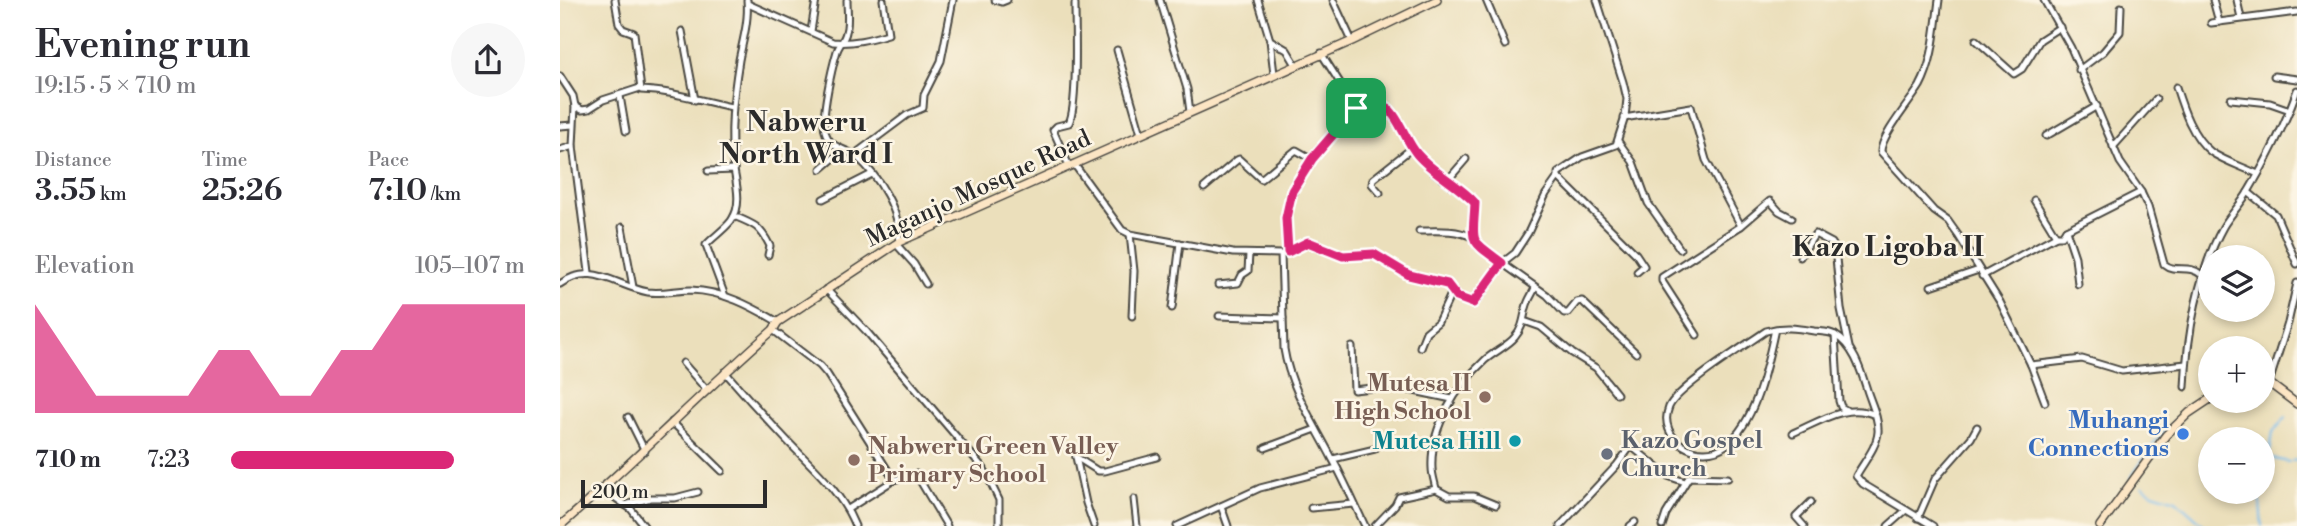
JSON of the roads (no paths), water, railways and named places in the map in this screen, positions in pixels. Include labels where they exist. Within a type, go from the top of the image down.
[{"type":"street","points":[[615,0],[619,24],[623,29],[634,33],[639,58],[640,88]]},
{"type":"street","points":[[811,31],[816,0]]},
{"type":"street","points":[[847,0],[847,31],[840,43],[824,117],[828,137],[842,151],[855,155],[872,174],[895,215],[899,231],[897,243],[926,284]]},
{"type":"street","points":[[725,296],[706,245],[734,216],[738,200],[730,139],[732,107],[747,27],[748,2],[840,43],[888,34],[883,0]]},
{"type":"street","points":[[855,155],[907,115],[923,108],[924,95],[940,61],[953,0]]},
{"type":"street","points":[[996,0],[1007,0]]},
{"type":"street","points":[[1160,0],[1187,89],[1190,113]]},
{"type":"street","points":[[1258,0],[1270,40],[1274,74]]},
{"type":"street","points":[[1333,0],[1352,41]]},
{"type":"street","name":"Maganjo Mosque Road","points":[[560,526],[645,451],[706,388],[773,330],[778,322],[897,243],[1352,41],[1437,0]]},
{"type":"street","points":[[1486,0],[1505,45]]},
{"type":"street","points":[[1075,4],[1072,117],[1069,123],[1052,130],[1072,165],[1122,230],[1130,234],[1249,254],[1281,254],[1308,242],[1343,256],[1374,254],[1409,275],[1447,284],[1457,297],[1473,303],[1502,263],[1515,253],[1558,173],[1581,157],[1611,148],[1618,142],[1627,99],[1606,22],[1597,0]]},
{"type":"street","points":[[1939,0],[1928,68],[1907,108],[1881,147],[1881,152],[1934,211],[1954,227],[2000,302],[2031,365],[2045,402]]},
{"type":"street","points":[[2045,0],[2097,106],[2120,162],[2148,207],[2164,264],[2173,269],[2188,267],[2198,273]]},
{"type":"street","points":[[2213,0],[2219,22]]},
{"type":"street","points":[[2236,0],[2241,18]]},
{"type":"street","points":[[2079,70],[2103,52],[2120,32],[2121,7]]},
{"type":"street","points":[[2211,23],[2297,12]]},
{"type":"street","points":[[1976,40],[2014,74],[2022,69],[2040,40],[2060,27]]},
{"type":"street","points":[[682,31],[695,100]]},
{"type":"street","points":[[1270,40],[1287,50],[1296,65]]},
{"type":"street","points":[[1117,50],[1141,134]]},
{"type":"street","points":[[1321,53],[1356,108]]},
{"type":"street","points":[[560,76],[573,96],[575,106],[573,146],[589,272]]},
{"type":"street","points":[[2274,76],[2297,79]]},
{"type":"street","points":[[2176,87],[2184,111],[2207,148],[2258,174]]},
{"type":"street","points":[[575,106],[585,110],[595,103],[640,88]]},
{"type":"street","points":[[640,88],[642,91],[675,92],[695,100],[732,107]]},
{"type":"street","points":[[2215,245],[2224,226],[2258,174],[2297,90]]},
{"type":"street","points":[[620,96],[626,131]]},
{"type":"street","points":[[2113,147],[2156,99]]},
{"type":"street","points":[[2231,99],[2270,103],[2290,110]]},
{"type":"street","points":[[1288,252],[1286,218],[1292,191],[1312,159],[1356,108],[1379,102],[1387,106],[1412,148],[1434,172],[1475,203],[1472,237]]},
{"type":"street","points":[[2046,136],[2097,106]]},
{"type":"street","points":[[1625,118],[1691,107],[1706,160],[1741,226]]},
{"type":"street","points":[[560,126],[573,125]]},
{"type":"street","points":[[1618,142],[1629,154],[1648,203],[1680,249]]},
{"type":"street","points":[[560,150],[573,146]]},
{"type":"street","points":[[1380,193],[1372,184],[1373,179],[1412,148]]},
{"type":"street","points":[[1204,188],[1240,159],[1261,179],[1296,150],[1312,159]]},
{"type":"street","points":[[821,169],[842,151]]},
{"type":"street","points":[[1447,181],[1466,159]]},
{"type":"street","points":[[708,171],[734,170]]},
{"type":"street","points":[[823,199],[872,174]]},
{"type":"street","points":[[1558,177],[1636,254],[1644,266],[1637,272]]},
{"type":"street","points":[[1931,286],[1981,273],[2056,236],[2062,236],[2066,230],[2141,192]]},
{"type":"street","points":[[2248,192],[2276,215],[2297,264]]},
{"type":"street","points":[[2034,200],[2056,236]]},
{"type":"street","points":[[1698,335],[1662,281],[1662,277],[1741,226],[1770,201],[1779,211],[1792,218]]},
{"type":"street","points":[[734,216],[758,226],[770,246],[768,255]]},
{"type":"street","points":[[622,227],[633,287]]},
{"type":"street","points":[[1419,232],[1440,230],[1472,237],[1478,246],[1546,295],[1566,313],[1577,302],[1582,301],[1636,353]]},
{"type":"street","points":[[2066,230],[2075,257],[2078,284]]},
{"type":"street","points":[[1130,234],[1132,316]]},
{"type":"street","points":[[1800,257],[1815,234],[1832,243],[1849,347],[1859,366],[1878,433],[1871,451],[1856,475],[1863,484],[1933,526]]},
{"type":"street","points":[[1172,308],[1180,243]]},
{"type":"street","points":[[1218,285],[1238,283],[1248,271],[1249,254]]},
{"type":"street","points":[[1281,254],[1287,363],[1298,392],[1365,526]]},
{"type":"street","points":[[560,284],[589,272],[648,292],[690,290],[725,296],[778,322]]},
{"type":"street","points":[[2275,358],[2288,323],[2297,283]]},
{"type":"street","points":[[1436,489],[1432,468],[1434,448],[1452,399],[1474,371],[1497,349],[1515,338],[1535,288]]},
{"type":"street","points":[[826,289],[867,332],[984,468],[999,500],[999,526]]},
{"type":"street","points":[[1420,347],[1426,332],[1438,322],[1452,292]]},
{"type":"street","points":[[2185,387],[2186,364],[2198,297]]},
{"type":"street","points":[[1219,316],[1283,318]]},
{"type":"street","points":[[1524,321],[1541,327],[1572,353],[1596,368],[1617,394]]},
{"type":"street","points":[[2288,323],[2297,323]]},
{"type":"street","points":[[1775,329],[1757,396],[1736,434],[1725,446],[1708,452],[1687,449],[1671,435],[1667,423],[1668,408],[1674,399],[1685,388],[1766,331],[1775,329],[1794,327],[1835,335],[1849,347]]},
{"type":"street","points":[[773,330],[827,374],[894,480]]},
{"type":"street","points":[[1835,335],[1839,401],[1841,407],[1846,410]]},
{"type":"street","points":[[1352,346],[1354,390],[1390,386],[1452,399]]},
{"type":"street","points":[[2031,365],[2082,359],[2122,371],[2186,364]]},
{"type":"street","points":[[683,363],[706,388]]},
{"type":"street","points":[[725,372],[828,482],[848,509],[855,526]]},
{"type":"street","points":[[2275,389],[2297,404]]},
{"type":"street","points":[[2100,526],[2166,435],[2198,407]]},
{"type":"street","points":[[1793,433],[1846,410],[1875,415]]},
{"type":"street","points":[[628,417],[645,451]]},
{"type":"street","points":[[673,422],[722,471]]},
{"type":"street","points":[[1918,518],[1935,479],[1971,438],[1977,427]]},
{"type":"street","points":[[1265,448],[1316,429]]},
{"type":"street","points":[[1560,526],[1617,465],[1631,446],[1668,477],[1685,482]]},
{"type":"street","points":[[1333,459],[1375,449]]},
{"type":"street","points":[[1094,526],[1076,457],[1098,471],[1105,471],[1157,457]]},
{"type":"street","points":[[1177,526],[1188,524],[1260,488],[1337,468]]},
{"type":"street","points":[[848,509],[894,480],[916,474],[947,526]]},
{"type":"street","points":[[1662,526],[1689,477],[1728,478]]},
{"type":"street","points":[[603,489],[631,509],[644,526]]},
{"type":"street","points":[[1375,526],[1399,497],[1436,489],[1449,496],[1474,496],[1496,505]]},
{"type":"street","points":[[625,505],[651,498],[675,498],[698,492]]},
{"type":"street","points":[[1134,499],[1137,526]]},
{"type":"street","points":[[1804,526],[1796,515],[1811,502]]},
{"type":"street","points":[[1311,508],[1354,504]]},
{"type":"street","points":[[1221,506],[1228,526]]},
{"type":"street","points":[[1888,526],[1906,510]]},
{"type":"waterway","points":[[2130,479],[2156,440],[2184,412]]},
{"type":"waterway","points":[[2275,430],[2286,417]]},
{"type":"waterway","points":[[2275,459],[2289,462]]},
{"type":"waterway","points":[[2292,461],[2297,460]]},
{"type":"waterway","points":[[2142,486],[2153,493],[2176,500],[2205,526]]},
{"type":"waterway","points":[[2260,504],[2262,526]]},
{"type":"place","name":"Mutesa II High School","points":[[1485,397]]},
{"type":"place","name":"Muhangi Connections","points":[[2183,434]]},
{"type":"place","name":"Mutesa Hill","points":[[1515,441]]},
{"type":"place","name":"Kazo Gospel Church","points":[[1607,454]]},
{"type":"place","name":"Nabweru Green Valley Primary School","points":[[854,460]]},
{"type":"district","name":"Nabweru North Ward I","points":[[806,137]]},
{"type":"district","name":"Kazo Ligoba II","points":[[1888,246]]}]
